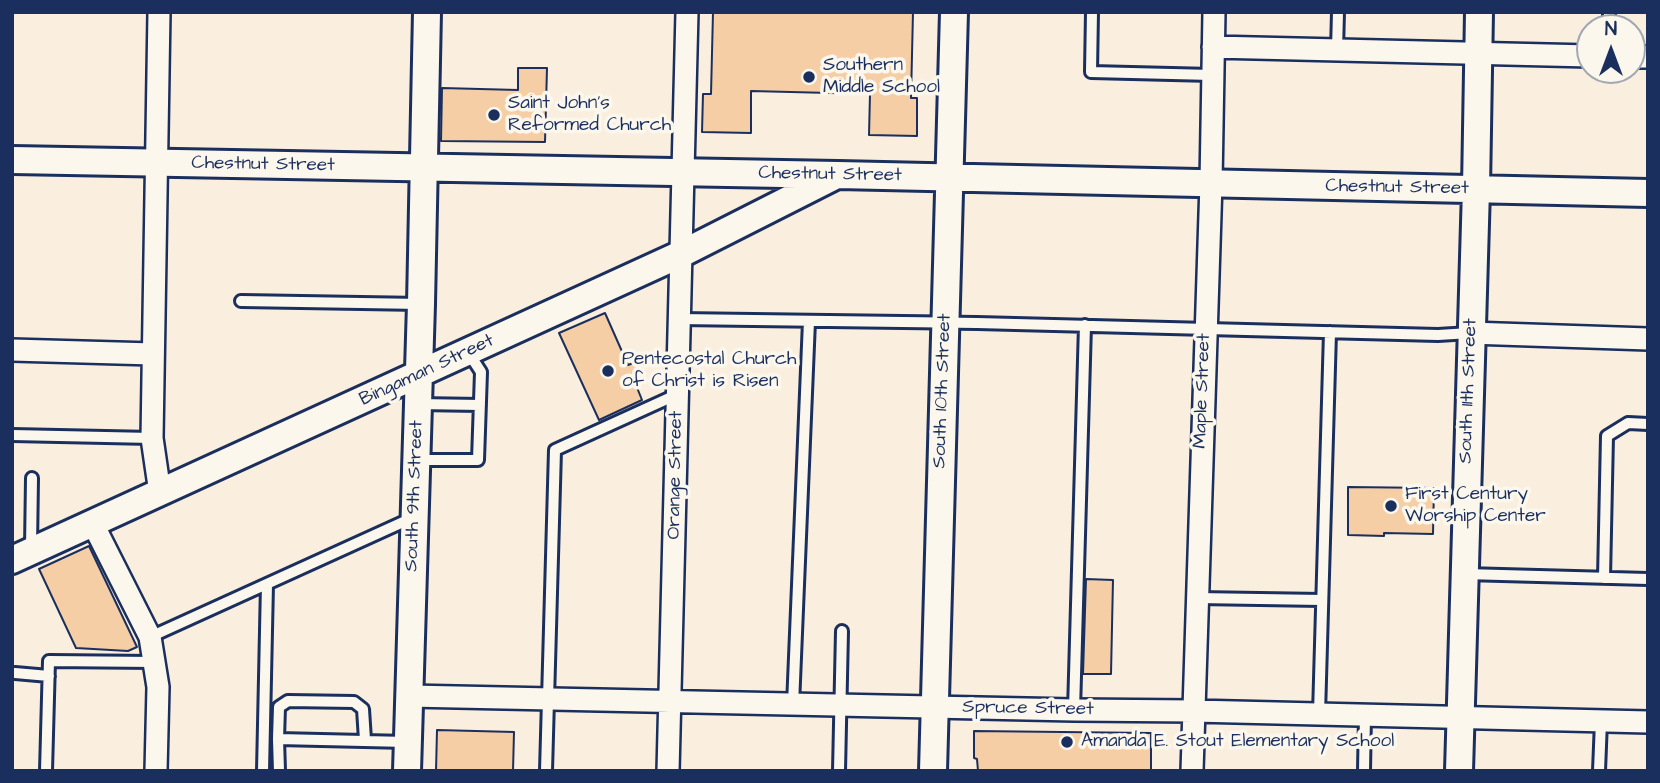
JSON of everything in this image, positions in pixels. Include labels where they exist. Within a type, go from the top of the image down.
[{"type":"street","points":[[159,12],[152,438],[160,493]]},
{"type":"street","name":"South 9th Street","points":[[407,771],[427,12]]},
{"type":"street","name":"Orange Street","points":[[668,771],[687,12]]},
{"type":"street","name":"South 10th Street","points":[[933,771],[954,12]]},
{"type":"street","name":"Maple Street","points":[[1191,769],[1211,183],[1214,12]]},
{"type":"street","name":"South 11th Street","points":[[1459,771],[1479,12]]},
{"type":"street","points":[[1213,47],[1576,56]]},
{"type":"street","name":"Chestnut Street","points":[[12,160],[950,177],[1648,194]]},
{"type":"street","name":"Bingaman Street","points":[[22,556],[681,254],[838,175]]},
{"type":"street","points":[[1471,332],[1648,339]]},
{"type":"street","points":[[12,350],[153,355]]},
{"type":"street","points":[[93,524],[150,637],[158,687],[156,771]]},
{"type":"street","name":"Spruce Street","points":[[409,696],[841,706],[1194,710],[1648,722]]},
{"type":"lane","points":[[1092,12],[1091,72],[1212,75]]},
{"type":"lane","points":[[1336,50],[1338,12]]},
{"type":"lane","points":[[240,301],[421,304]]},
{"type":"lane","points":[[680,319],[1438,335],[1471,332]]},
{"type":"lane","points":[[793,705],[808,321]]},
{"type":"lane","points":[[1074,710],[1085,326]]},
{"type":"lane","points":[[1319,714],[1329,332]]},
{"type":"lane","points":[[416,460],[478,460],[481,372],[468,352]]},
{"type":"lane","points":[[546,771],[555,450],[678,394]]},
{"type":"lane","points":[[418,404],[480,405]]},
{"type":"lane","points":[[1604,578],[1607,436],[1628,424],[1648,424]]},
{"type":"lane","points":[[12,435],[152,438]]},
{"type":"lane","points":[[22,556],[32,478]]},
{"type":"lane","points":[[150,637],[415,516]]},
{"type":"lane","points":[[1464,575],[1648,579]]},
{"type":"lane","points":[[262,771],[267,584]]},
{"type":"lane","points":[[1197,598],[1322,600]]},
{"type":"lane","points":[[839,771],[842,631]]},
{"type":"lane","points":[[46,771],[50,662],[154,662]]},
{"type":"lane","points":[[15,673],[49,676]]},
{"type":"lane","points":[[279,771],[279,707],[288,701],[354,702],[363,709],[365,740]]},
{"type":"lane","points":[[1364,771],[1365,715]]},
{"type":"lane","points":[[1599,771],[1601,721]]},
{"type":"lane","points":[[278,738],[408,742]]},
{"type":"building","name":"Southern Middle School","points":[[713,12],[913,12],[911,98],[917,98],[917,136],[869,135],[870,94],[751,91],[751,133],[702,132],[703,94],[711,94]]},
{"type":"building","name":"Saint John's Reformed Church","points":[[518,68],[547,68],[545,142],[441,141],[442,88],[518,90]]},
{"type":"building","name":"Pentecostal Church of Christ is Risen","points":[[605,313],[628,365],[636,362],[643,377],[634,380],[642,400],[599,420],[559,333]]},
{"type":"building","name":"First Century Worship Center","points":[[1348,487],[1434,488],[1433,534],[1348,535]]},
{"type":"building","points":[[89,546],[137,647],[128,651],[76,648],[39,569]]},
{"type":"building","points":[[1086,579],[1113,580],[1111,674],[1083,674]]},
{"type":"building","points":[[437,730],[514,732],[513,771],[436,771]]},
{"type":"building","points":[[974,731],[1151,733],[1151,771],[978,771],[977,759],[974,758]]},
{"type":"place","name":"Southern Middle School","points":[[809,77]]},
{"type":"place","name":"Saint John's Reformed Church","points":[[494,115]]},
{"type":"place","name":"Pentecostal Church of Christ is Risen","points":[[608,371]]},
{"type":"place","name":"First Century Worship Center","points":[[1391,506]]},
{"type":"place","name":"Amanda E. Stout Elementary School","points":[[1067,742]]}]
